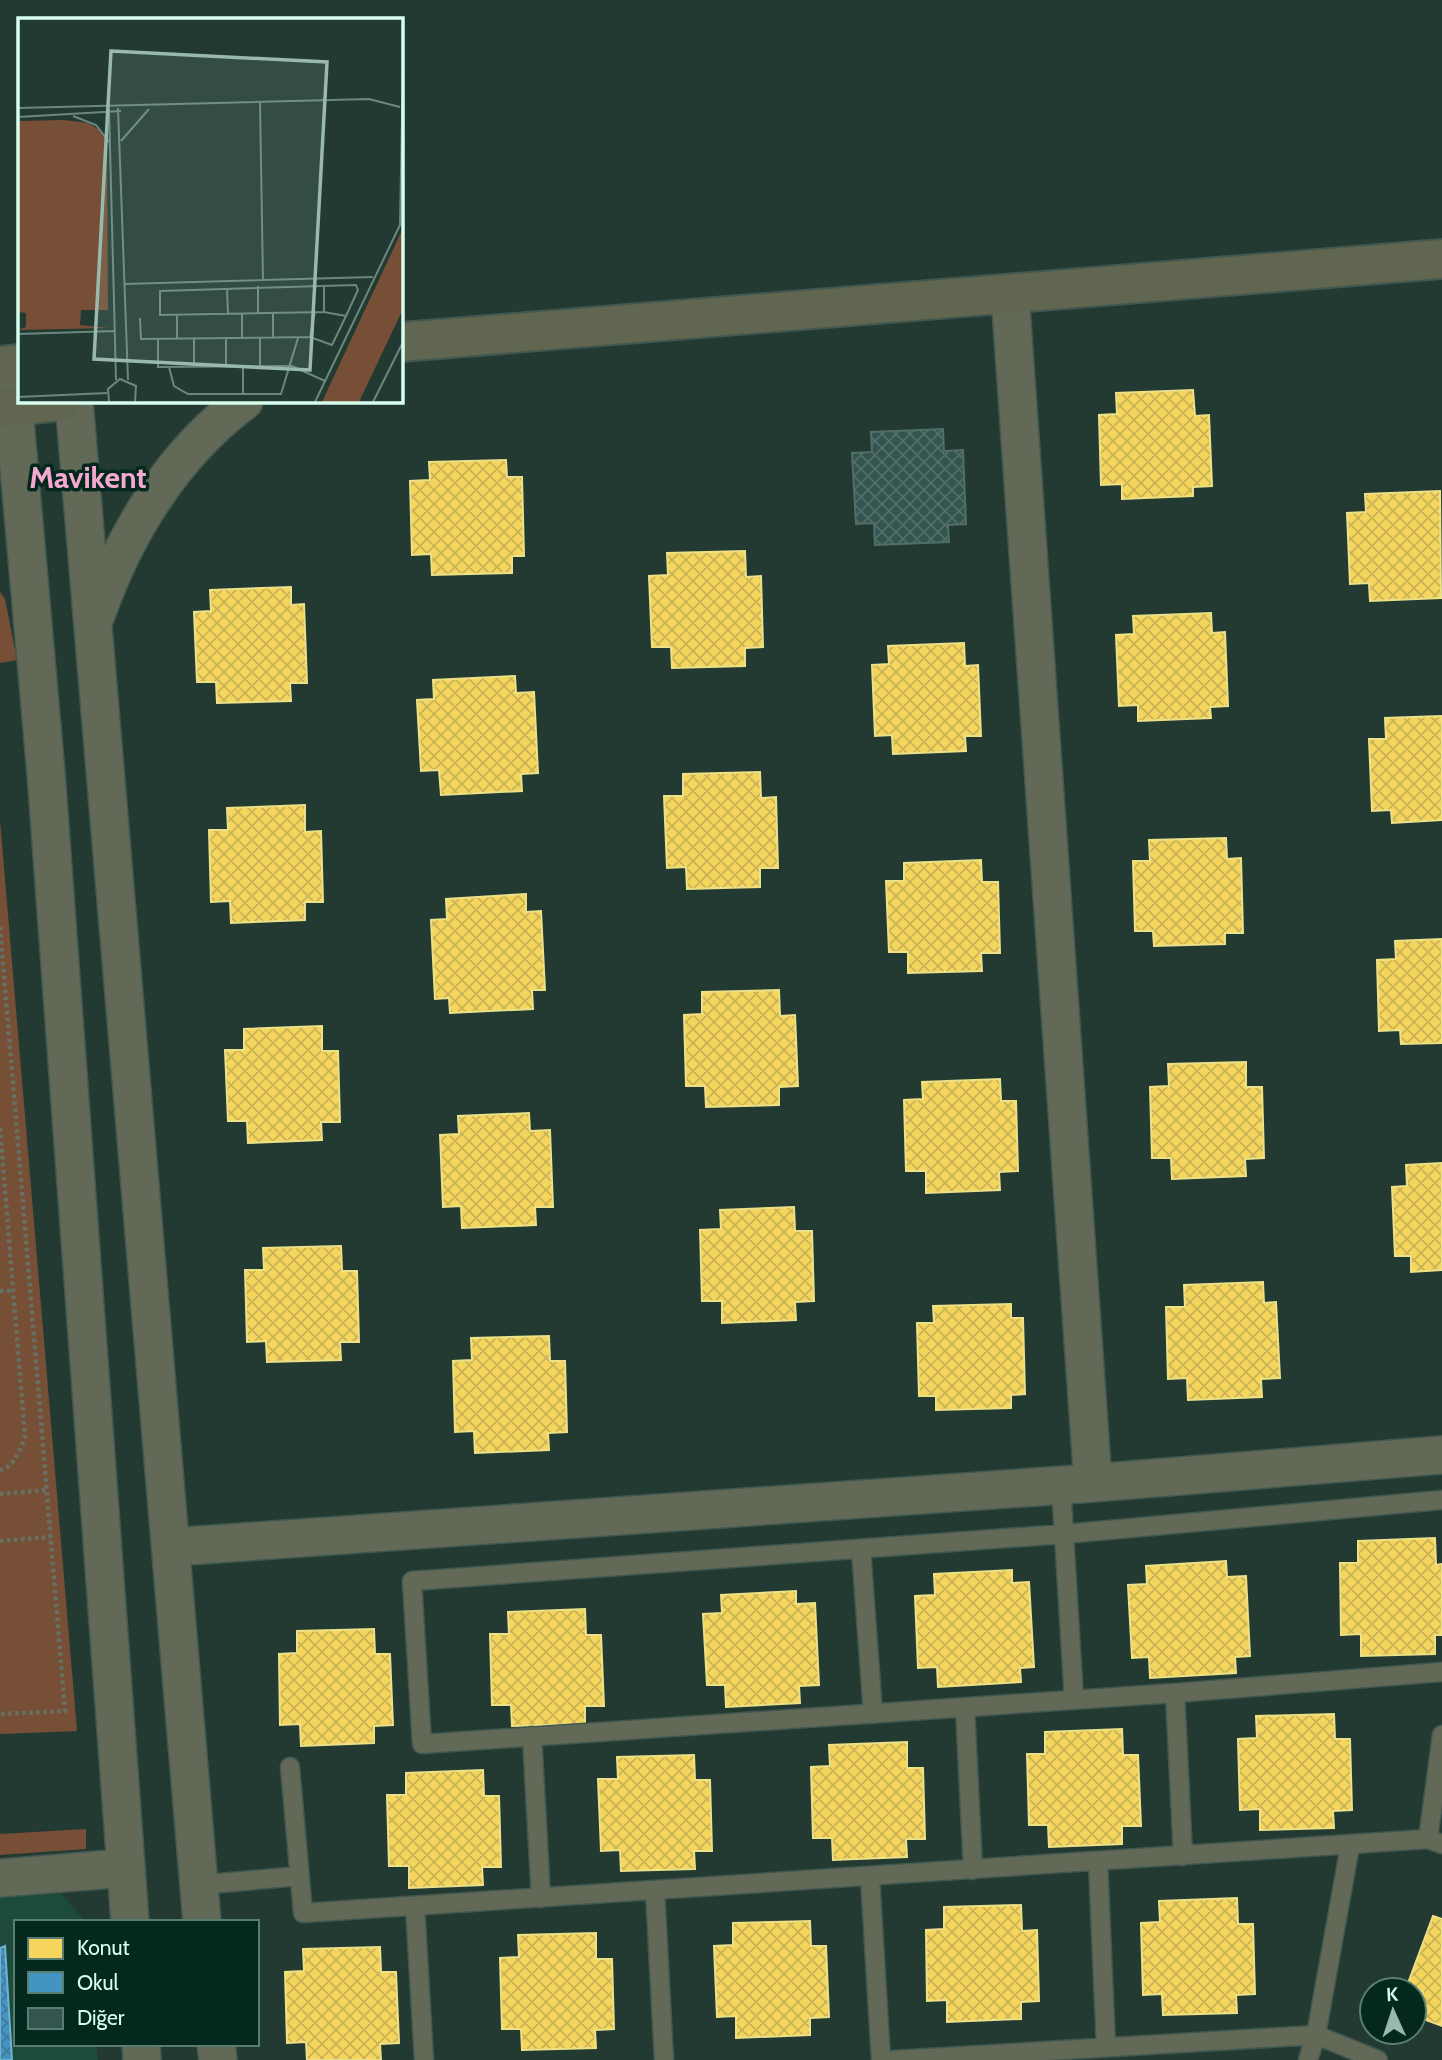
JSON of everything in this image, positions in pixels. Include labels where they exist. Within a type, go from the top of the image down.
[{"type":"main road","points":[[402,342],[1442,259]]},
{"type":"main road","points":[[7,406],[51,402]]},
{"type":"street","points":[[1010,294],[1077,1484]]},
{"type":"street","points":[[10,365],[7,406],[46,773],[130,1920]]},
{"type":"street","points":[[74,402],[202,1920]]},
{"type":"street","points":[[93,623],[122,550],[151,501],[207,433],[243,402]]},
{"type":"street","points":[[0,568],[31,618]]},
{"type":"street","points":[[172,1547],[1077,1484],[1442,1455]]},
{"type":"street","points":[[0,1878],[125,1868]]},
{"type":"lane","points":[[1074,1700],[1064,1534],[1077,1484]]},
{"type":"lane","points":[[1442,1500],[1064,1534],[412,1581],[422,1744],[1175,1693],[1442,1672]]},
{"type":"lane","points":[[861,1549],[873,1714]]},
{"type":"lane","points":[[1175,1693],[1183,1856]]},
{"type":"lane","points":[[965,1707],[973,1870]]},
{"type":"lane","points":[[290,1767],[303,1913],[1435,1841],[1442,1735]]},
{"type":"lane","points":[[532,1736],[541,1898]]},
{"type":"lane","points":[[1308,2060],[1316,2035],[1350,1846]]},
{"type":"lane","points":[[1098,1862],[1106,2047]]},
{"type":"lane","points":[[198,1885],[300,1876]]},
{"type":"lane","points":[[870,1877],[881,2060]]},
{"type":"lane","points":[[654,1890],[664,2060]]},
{"type":"lane","points":[[415,1906],[424,2060]]},
{"type":"lane","points":[[894,2060],[993,2057],[1106,2047],[1316,2035],[1378,2060]]},
{"type":"path","points":[[0,927],[65,1711],[0,1714]]},
{"type":"path","points":[[0,1128],[25,1437],[19,1455],[6,1468],[0,1470]]},
{"type":"path","points":[[0,1291],[13,1291]]},
{"type":"path","points":[[0,1494],[47,1490]]},
{"type":"path","points":[[0,1541],[51,1537]]},
{"type":"shaded area","points":[[0,592],[5,599],[17,660],[0,663]]},
{"type":"shaded area","points":[[0,820],[77,1731],[0,1734]]},
{"type":"shaded area","points":[[86,1829],[86,1849],[0,1855],[0,1834]]},
{"type":"shaded area","points":[[59,1891],[84,1920],[14,1920],[14,2046],[96,2046],[98,2060],[0,2060],[0,1895]]},
{"type":"building: Konut","points":[[1193,390],[1195,416],[1209,415],[1212,486],[1193,487],[1193,496],[1122,499],[1122,484],[1101,485],[1099,415],[1117,414],[1116,393]]},
{"type":"building: Konut","points":[[506,460],[507,477],[522,477],[524,556],[512,556],[512,573],[432,575],[431,554],[412,555],[410,481],[430,480],[429,462]]},
{"type":"building: Konut","points":[[1440,491],[1441,598],[1370,601],[1369,583],[1350,584],[1347,513],[1366,512],[1365,494]]},
{"type":"building: Konut","points":[[745,551],[746,577],[761,576],[763,647],[745,648],[745,666],[672,668],[671,647],[652,647],[649,576],[668,575],[667,553]]},
{"type":"building: Konut","points":[[291,587],[291,605],[304,604],[307,683],[290,683],[291,701],[217,703],[216,682],[197,682],[194,612],[211,611],[210,590]]},
{"type":"building: Konut","points":[[1211,613],[1212,633],[1225,632],[1228,706],[1210,707],[1211,718],[1138,721],[1138,705],[1119,706],[1116,635],[1134,634],[1133,616]]},
{"type":"building: Konut","points":[[964,643],[965,666],[978,665],[981,736],[965,736],[966,751],[893,754],[892,735],[875,736],[872,665],[889,664],[888,646]]},
{"type":"building: Konut","points":[[515,676],[516,693],[534,692],[538,773],[521,774],[522,791],[441,795],[439,770],[421,771],[417,700],[434,699],[433,680]]},
{"type":"building: Konut","points":[[1442,716],[1442,820],[1392,823],[1391,810],[1372,811],[1369,739],[1386,739],[1385,718]]},
{"type":"building: Konut","points":[[760,772],[761,798],[776,797],[778,868],[760,868],[760,887],[687,889],[686,867],[667,868],[664,796],[683,796],[683,774]]},
{"type":"building: Konut","points":[[305,805],[305,832],[321,831],[323,902],[305,902],[305,920],[231,923],[230,901],[211,902],[209,830],[228,830],[227,808]]},
{"type":"building: Konut","points":[[1226,838],[1227,859],[1241,858],[1243,933],[1225,933],[1225,944],[1154,946],[1153,931],[1135,931],[1133,861],[1150,861],[1149,840]]},
{"type":"building: Konut","points":[[981,860],[982,882],[998,882],[1000,953],[981,953],[982,971],[908,973],[908,952],[889,952],[886,881],[904,881],[904,863]]},
{"type":"building: Konut","points":[[526,894],[526,912],[541,911],[545,990],[532,990],[533,1009],[450,1013],[449,998],[435,999],[431,920],[447,919],[446,899]]},
{"type":"building: Konut","points":[[1442,939],[1442,1043],[1401,1044],[1400,1030],[1379,1031],[1377,960],[1396,959],[1395,941]]},
{"type":"building: Konut","points":[[779,990],[780,1016],[795,1015],[798,1086],[779,1087],[779,1105],[706,1107],[705,1086],[686,1086],[684,1015],[702,1014],[702,992]]},
{"type":"building: Konut","points":[[322,1026],[322,1051],[338,1051],[340,1122],[321,1122],[322,1140],[248,1143],[247,1121],[228,1121],[225,1050],[244,1050],[244,1029]]},
{"type":"building: Konut","points":[[1246,1062],[1246,1087],[1262,1087],[1264,1158],[1245,1159],[1246,1176],[1172,1179],[1171,1158],[1152,1158],[1150,1087],[1169,1086],[1168,1064]]},
{"type":"building: Konut","points":[[1000,1079],[1001,1101],[1016,1101],[1018,1171],[999,1172],[1000,1190],[926,1193],[926,1171],[906,1171],[904,1100],[923,1099],[922,1082]]},
{"type":"building: Konut","points":[[529,1113],[530,1131],[550,1130],[553,1207],[535,1207],[536,1225],[462,1228],[461,1206],[443,1207],[440,1135],[459,1134],[458,1116]]},
{"type":"building: Konut","points":[[1442,1163],[1442,1270],[1411,1272],[1411,1256],[1395,1256],[1392,1187],[1407,1186],[1406,1165]]},
{"type":"building: Konut","points":[[794,1207],[795,1231],[812,1231],[814,1301],[795,1302],[796,1320],[722,1323],[722,1301],[702,1301],[700,1230],[721,1229],[720,1210]]},
{"type":"building: Konut","points":[[341,1246],[342,1271],[357,1271],[359,1342],[340,1342],[341,1360],[267,1362],[266,1341],[247,1342],[245,1270],[264,1270],[263,1248]]},
{"type":"building: Konut","points":[[1263,1282],[1264,1303],[1276,1302],[1280,1378],[1261,1379],[1262,1397],[1188,1400],[1187,1378],[1168,1379],[1166,1307],[1185,1307],[1184,1285]]},
{"type":"building: Konut","points":[[1011,1304],[1011,1318],[1023,1318],[1025,1394],[1011,1395],[1011,1408],[936,1410],[936,1396],[919,1396],[917,1323],[934,1323],[933,1306]]},
{"type":"building: Konut","points":[[549,1336],[550,1361],[565,1361],[567,1432],[548,1433],[549,1450],[475,1453],[474,1431],[455,1432],[453,1361],[472,1360],[471,1338]]},
{"type":"building: Konut","points":[[1435,1538],[1436,1565],[1442,1564],[1442,1635],[1435,1635],[1435,1654],[1361,1656],[1361,1634],[1341,1635],[1340,1563],[1358,1563],[1358,1541]]},
{"type":"building: Konut","points":[[1226,1561],[1227,1577],[1246,1576],[1250,1656],[1235,1657],[1236,1673],[1150,1678],[1149,1657],[1132,1658],[1128,1585],[1147,1584],[1146,1566]]},
{"type":"building: Konut","points":[[1012,1570],[1012,1583],[1029,1582],[1034,1667],[1020,1668],[1021,1682],[938,1687],[937,1667],[918,1668],[915,1596],[935,1595],[934,1574]]},
{"type":"building: Konut","points":[[796,1591],[796,1604],[815,1603],[819,1685],[799,1686],[800,1703],[726,1707],[725,1685],[707,1685],[703,1614],[722,1613],[721,1595]]},
{"type":"building: Konut","points":[[585,1609],[586,1635],[601,1635],[604,1706],[585,1706],[585,1724],[512,1726],[511,1705],[492,1705],[490,1634],[509,1634],[508,1612]]},
{"type":"building: Konut","points":[[374,1629],[375,1654],[390,1654],[393,1725],[374,1726],[374,1743],[301,1746],[300,1724],[280,1725],[279,1654],[297,1653],[297,1631]]},
{"type":"building: Konut","points":[[1334,1714],[1335,1739],[1350,1739],[1352,1810],[1333,1811],[1334,1828],[1260,1830],[1260,1809],[1240,1810],[1238,1739],[1257,1738],[1256,1716]]},
{"type":"building: Konut","points":[[1122,1729],[1123,1755],[1138,1755],[1141,1826],[1122,1826],[1122,1844],[1049,1847],[1048,1825],[1029,1825],[1027,1754],[1045,1754],[1045,1732]]},
{"type":"building: Konut","points":[[907,1742],[907,1768],[923,1768],[925,1839],[906,1839],[907,1857],[833,1860],[832,1838],[813,1838],[811,1767],[830,1766],[829,1745]]},
{"type":"building: Konut","points":[[694,1755],[695,1780],[710,1780],[712,1851],[694,1851],[695,1869],[621,1871],[620,1850],[601,1851],[598,1779],[618,1779],[617,1757]]},
{"type":"building: Konut","points":[[483,1770],[484,1796],[499,1796],[501,1867],[482,1867],[483,1885],[409,1888],[409,1866],[389,1866],[387,1795],[406,1795],[406,1773]]},
{"type":"building: Konut","points":[[1237,1898],[1238,1924],[1253,1924],[1255,1994],[1236,1995],[1237,2013],[1163,2015],[1162,1994],[1143,1995],[1141,1923],[1160,1922],[1159,1901]]},
{"type":"building: Konut","points":[[1021,1905],[1022,1931],[1037,1930],[1039,2001],[1021,2002],[1021,2019],[947,2022],[947,2000],[927,2001],[926,1930],[944,1929],[944,1907]]},
{"type":"building: Konut","points":[[1433,1916],[1442,1919],[1442,2026],[1428,2021],[1428,1976],[1411,1976]]},
{"type":"building: Konut","points":[[810,1921],[811,1946],[826,1946],[829,2017],[810,2018],[810,2035],[736,2038],[736,2016],[717,2017],[714,1946],[733,1945],[733,1923]]},
{"type":"building: Konut","points":[[596,1933],[596,1959],[612,1959],[614,2029],[595,2030],[596,2048],[522,2050],[521,2029],[502,2029],[500,1958],[519,1957],[518,1935]]},
{"type":"building: Konut","points":[[380,1947],[381,1972],[396,1972],[399,2043],[380,2044],[381,2060],[307,2060],[306,2042],[287,2043],[285,1972],[304,1971],[303,1949]]},
{"type":"building: Okul","points":[[5,1946],[12,2060],[0,2060],[0,1948]]},
{"type":"building: Diğer","points":[[943,429],[944,451],[963,450],[966,524],[948,525],[949,542],[875,545],[874,523],[856,524],[852,453],[872,452],[871,432]]},
{"type":"district","name":"Mavikent","points":[[88,478]]}]
